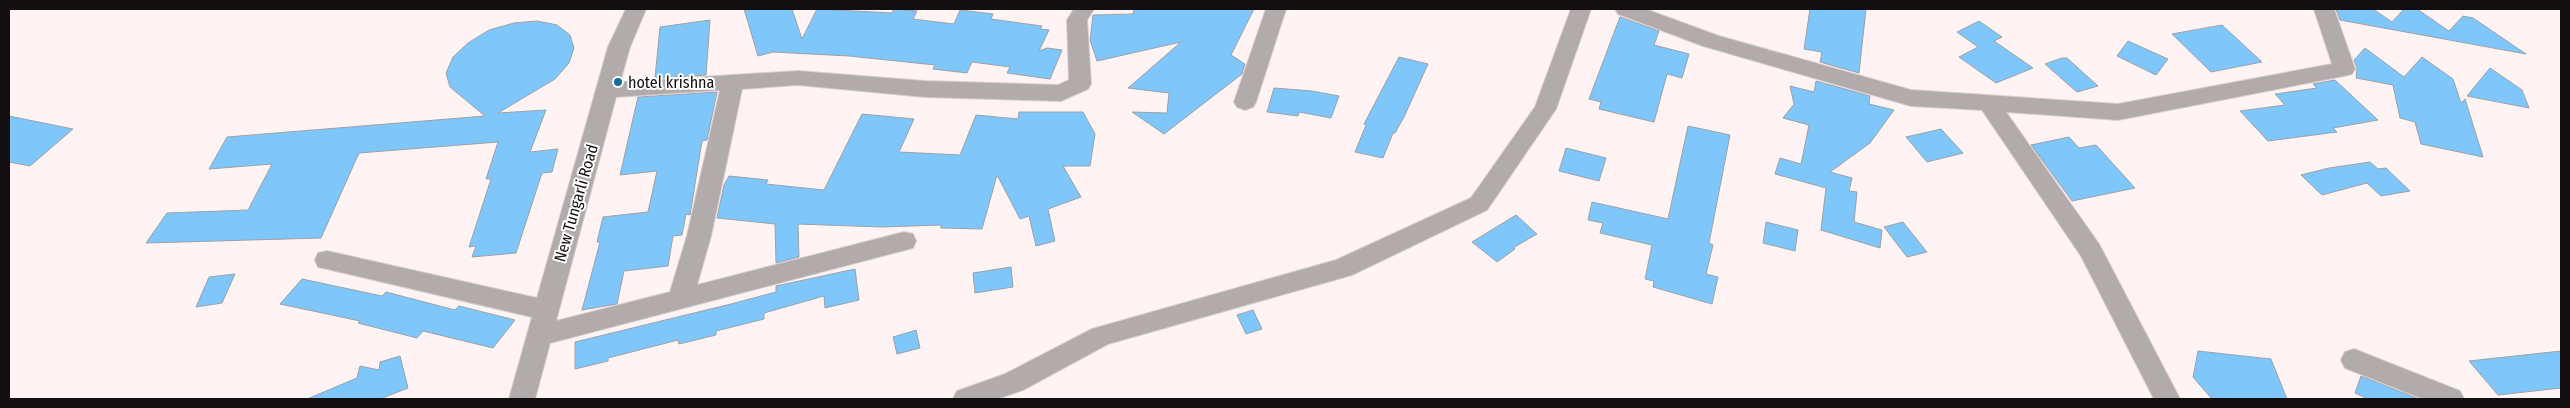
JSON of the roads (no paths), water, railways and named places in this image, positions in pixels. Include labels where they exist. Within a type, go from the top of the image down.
[{"type":"street","name":"New Tungarli Road","points":[[522,399],[619,47],[636,9]]},
{"type":"street","points":[[607,90],[798,78],[925,89],[1061,93],[1080,84],[1077,20],[1084,9]]},
{"type":"street","points":[[1245,102],[1276,9]]},
{"type":"street","points":[[966,399],[1014,382],[1101,336],[1342,268],[1479,204],[1545,109],[1581,9]]},
{"type":"street","points":[[1625,9],[1711,41],[1911,98],[2118,112],[2344,69],[2324,9]]},
{"type":"street","points":[[680,299],[699,236],[733,82]]},
{"type":"street","points":[[1988,103],[2090,251],[2167,399]]},
{"type":"street","points":[[538,336],[904,240]]},
{"type":"street","points":[[327,260],[546,310]]},
{"type":"street","points":[[2354,360],[2451,399]]},
{"type":"place","name":"hotel krishna","points":[[618,82]]}]
